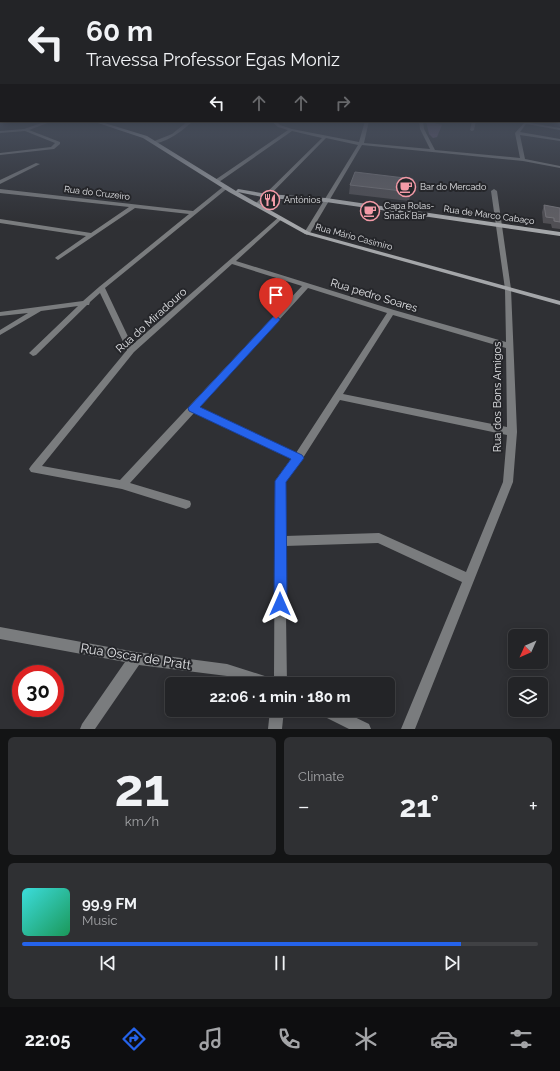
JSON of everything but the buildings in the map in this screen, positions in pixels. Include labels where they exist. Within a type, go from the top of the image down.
[{"type":"street","name":"Rua Mário Casimiro","points":[[173,154],[226,187],[307,233],[560,303]]},
{"type":"street","points":[[217,181],[256,154]]},
{"type":"street","points":[[257,205],[308,154]]},
{"type":"street","points":[[307,233],[355,154]]},
{"type":"street","points":[[456,154],[523,160],[560,167]]},
{"type":"street","points":[[522,154],[523,160]]},
{"type":"street","points":[[0,182],[38,164]]},
{"type":"street","points":[[33,353],[101,288],[226,187]]},
{"type":"street","name":"Rua de Marco Cabaço","points":[[226,187],[242,192],[267,196],[326,200],[560,234]]},
{"type":"street","name":"Rua do Cruzeiro","points":[[0,191],[193,213]]},
{"type":"street","name":"Rua dos Bons Amigos","points":[[408,729],[508,482],[512,432],[508,288],[494,191]]},
{"type":"street","points":[[58,258],[133,207]]},
{"type":"street","name":"Rua do Miradouro","points":[[122,485],[34,469],[131,350],[233,262],[280,218]]},
{"type":"street","points":[[0,221],[91,235]]},
{"type":"street","name":"Rua pedro Soares","points":[[233,262],[391,312],[509,346]]},
{"type":"street","points":[[186,504],[122,485],[307,286]]},
{"type":"street","points":[[101,288],[131,350]]},
{"type":"street","points":[[0,314],[87,303]]},
{"type":"street","points":[[0,333],[40,308]]},
{"type":"street","points":[[280,677],[280,481],[298,458],[391,312]]},
{"type":"street","points":[[338,396],[512,432]]},
{"type":"street","points":[[193,408],[298,458]]},
{"type":"street","points":[[280,541],[379,538],[469,579]]},
{"type":"street","name":"Rua Oscar de Pratt","points":[[0,633],[136,658],[227,670],[249,677]]},
{"type":"street","points":[[87,729],[136,658]]},
{"type":"street","points":[[275,729],[276,717]]},
{"type":"street","points":[[340,717],[364,729]]},
{"type":"place","name":"Bar do Mercado","points":[[406,187]]},
{"type":"place","name":"Antónios","points":[[270,200]]},
{"type":"place","name":"Capa Rolas- Snack Bar","points":[[370,211]]},
{"type":"route","points":[[276,319],[193,408],[298,458],[280,481],[280,604]]}]
